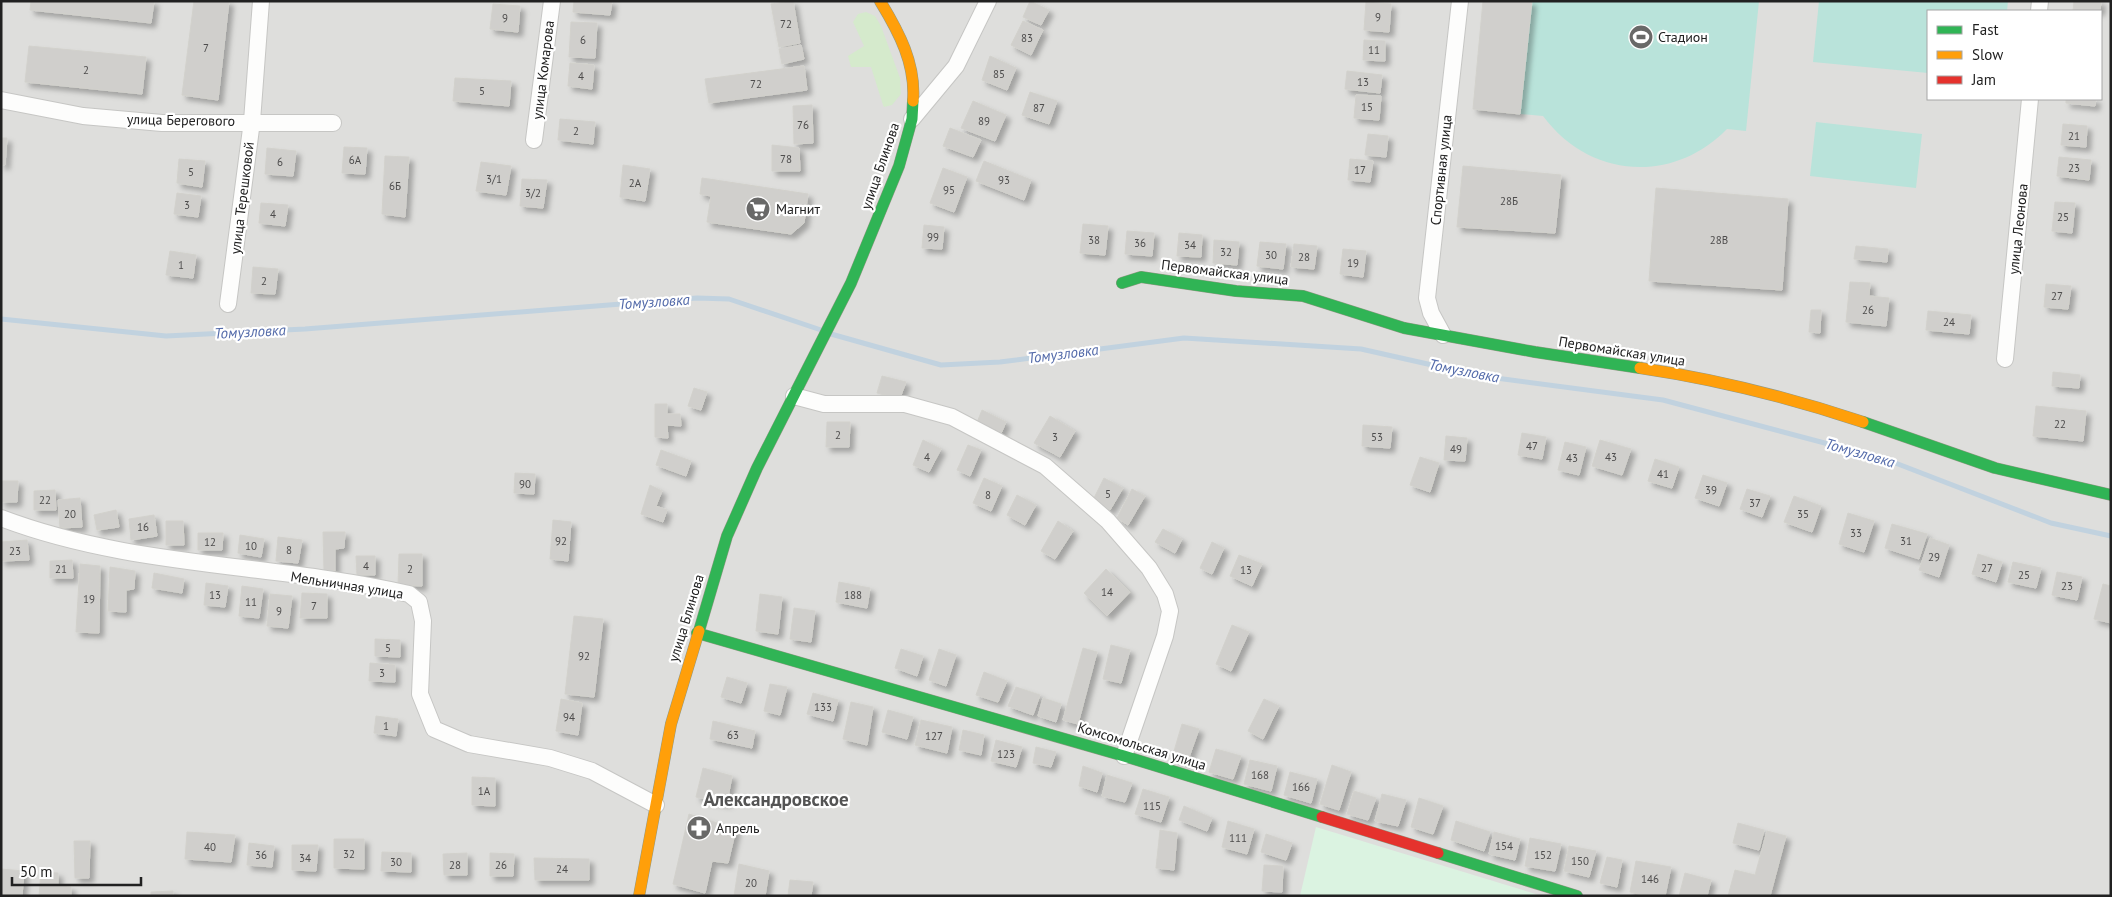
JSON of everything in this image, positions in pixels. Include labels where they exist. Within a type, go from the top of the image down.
[{"type":"street","name":"улица Терешковой","points":[[228,304],[252,121],[261,1]]},
{"type":"street","name":"улица Комарова","points":[[534,140],[552,1]]},
{"type":"street","name":"улица Блинова","points":[[639,896],[671,724],[727,536],[757,468],[851,283],[899,166],[912,119],[914,89],[910,59],[896,27],[880,1]]},
{"type":"street","points":[[912,119],[956,66],[988,1]]},
{"type":"street","name":"Спортивная улица","points":[[1443,335],[1431,313],[1427,298],[1460,1]]},
{"type":"street","name":"улица Берегового","points":[[1,100],[83,116],[162,123],[252,121],[333,123]]},
{"type":"street","name":"улица Леонова","points":[[2005,359],[2030,100]]},
{"type":"street","name":"Первомайская улица","points":[[1122,283],[1140,277],[1236,291],[1303,296],[1404,328],[1680,374],[1821,408],[1995,468],[2111,494]]},
{"type":"street","points":[[794,396],[824,404],[905,404],[952,416],[1045,466],[1108,520],[1149,568],[1165,594],[1170,611],[1165,636],[1124,756]]},
{"type":"street","name":"Мельничная улица","points":[[1,518],[38,532],[125,552],[410,594],[419,602],[423,620],[420,694],[434,729],[469,744],[550,758],[592,771],[656,805]]},
{"type":"street","name":"Комсомольская улица","points":[[697,633],[1124,756],[1577,896]]},
{"type":"shaded area","points":[[1,1],[2111,1],[2111,896],[1,896]]},
{"type":"shaded area","points":[[1532,1],[1759,1],[1746,131],[1727,129],[1705,147],[1682,159],[1657,166],[1632,167],[1607,162],[1583,152],[1562,137],[1543,116],[1520,114]]},
{"type":"shaded area","points":[[1819,1],[2008,1],[2007,10],[1927,10],[1927,73],[1813,62]]},
{"type":"shaded area","points":[[1816,122],[1922,134],[1916,188],[1810,176]]},
{"type":"green space","points":[[866,12],[875,16],[881,26],[900,78],[901,94],[892,105],[884,107],[871,67],[851,67],[848,56],[864,46],[853,22],[858,14]]},
{"type":"green space","points":[[1316,827],[1542,896],[1300,896]]},
{"type":"building","points":[[31,1],[154,1],[151,23],[30,10]]},
{"type":"building","points":[[194,1],[229,1],[218,100],[182,95]]},
{"type":"building","points":[[574,1],[612,1],[610,15],[573,12]]},
{"type":"building","points":[[793,1],[800,43],[779,47],[771,4]]},
{"type":"building","points":[[1030,1],[1049,10],[1041,25],[1023,17]]},
{"type":"building","points":[[1483,1],[1532,1],[1520,114],[1473,109]]},
{"type":"building","points":[[2074,1],[2101,1],[2100,10],[2073,10]]},
{"type":"building","points":[[1366,2],[1391,4],[1389,32],[1364,30]]},
{"type":"building","points":[[493,4],[520,6],[518,32],[490,29]]},
{"type":"building","points":[[1023,21],[1043,30],[1031,55],[1011,45]]},
{"type":"building","points":[[571,22],[597,23],[595,58],[569,57]]},
{"type":"building","points":[[1364,40],[1385,41],[1385,61],[1363,60]]},
{"type":"building","points":[[801,45],[804,59],[782,64],[779,49]]},
{"type":"building","points":[[29,46],[146,57],[142,94],[25,82]]},
{"type":"building","points":[[990,56],[1016,68],[1007,90],[982,80]]},
{"type":"building","points":[[570,63],[594,65],[592,89],[568,86]]},
{"type":"building","points":[[804,66],[807,90],[709,103],[705,79]]},
{"type":"building","points":[[1347,71],[1382,75],[1380,93],[1345,89]]},
{"type":"building","points":[[455,78],[511,81],[509,106],[453,101]]},
{"type":"building","points":[[1030,92],[1057,101],[1049,124],[1022,115]]},
{"type":"building","points":[[1356,95],[1381,96],[1379,120],[1354,118]]},
{"type":"building","points":[[2066,100],[2096,100],[2095,106],[2066,103]]},
{"type":"building","points":[[973,101],[1006,115],[995,141],[961,128]]},
{"type":"building","points":[[812,105],[813,143],[794,144],[793,106]]},
{"type":"building","points":[[560,119],[595,122],[593,144],[558,140]]},
{"type":"building","points":[[2063,124],[2087,126],[2086,147],[2061,145]]},
{"type":"building","points":[[950,128],[981,140],[973,157],[943,146]]},
{"type":"building","points":[[1368,134],[1388,136],[1386,157],[1365,155]]},
{"type":"building","points":[[1,138],[7,138],[5,165],[1,165]]},
{"type":"building","points":[[772,145],[799,148],[800,171],[772,171]]},
{"type":"building","points":[[344,147],[367,148],[365,174],[342,173]]},
{"type":"building","points":[[267,148],[296,151],[293,176],[265,174]]},
{"type":"building","points":[[385,156],[409,157],[405,217],[382,214]]},
{"type":"building","points":[[2059,157],[2091,160],[2089,180],[2057,176]]},
{"type":"building","points":[[179,159],[205,161],[202,187],[177,183]]},
{"type":"building","points":[[1350,159],[1373,161],[1370,182],[1348,180]]},
{"type":"building","points":[[984,161],[1031,180],[1024,200],[976,181]]},
{"type":"building","points":[[481,162],[511,166],[506,195],[476,191]]},
{"type":"building","points":[[623,165],[650,169],[645,201],[620,197]]},
{"type":"building","points":[[1463,166],[1561,175],[1555,233],[1457,227]]},
{"type":"building","points":[[943,168],[967,177],[954,212],[930,203]]},
{"type":"building","name":"Магнит","points":[[702,178],[808,194],[804,223],[791,234],[707,222],[711,196],[700,194]]},
{"type":"building","points":[[522,179],[547,180],[543,208],[520,206]]},
{"type":"building","points":[[1656,188],[1788,199],[1782,290],[1649,281]]},
{"type":"building","points":[[177,193],[201,196],[198,217],[174,214]]},
{"type":"building","points":[[2055,202],[2075,203],[2072,233],[2052,231]]},
{"type":"building","points":[[261,203],[288,205],[285,226],[259,223]]},
{"type":"building","points":[[1083,224],[1108,226],[1105,255],[1080,253]]},
{"type":"building","points":[[924,225],[944,227],[942,249],[922,248]]},
{"type":"building","points":[[1127,231],[1154,233],[1152,256],[1125,254]]},
{"type":"building","points":[[1179,233],[1202,235],[1201,257],[1177,256]]},
{"type":"building","points":[[1214,240],[1239,242],[1237,265],[1213,263]]},
{"type":"building","points":[[1260,242],[1286,244],[1283,269],[1257,266]]},
{"type":"building","points":[[1294,244],[1317,246],[1314,269],[1291,267]]},
{"type":"building","points":[[1856,246],[1888,249],[1887,262],[1854,259]]},
{"type":"building","points":[[1343,249],[1366,251],[1363,277],[1340,274]]},
{"type":"building","points":[[170,251],[196,255],[193,278],[166,275]]},
{"type":"building","points":[[253,267],[278,269],[275,294],[251,293]]},
{"type":"building","points":[[1850,282],[1870,283],[1869,296],[1889,298],[1886,326],[1846,322]]},
{"type":"building","points":[[2046,284],[2071,286],[2068,309],[2044,307]]},
{"type":"building","points":[[1811,310],[1821,310],[1820,333],[1809,332]]},
{"type":"building","points":[[1928,311],[1971,315],[1969,334],[1926,330]]},
{"type":"building","points":[[2053,372],[2080,375],[2079,388],[2052,386]]},
{"type":"building","points":[[882,376],[906,382],[900,398],[877,393]]},
{"type":"building","points":[[694,388],[707,392],[701,410],[688,406]]},
{"type":"building","points":[[655,404],[667,404],[667,414],[680,414],[681,426],[667,425],[668,438],[655,437]]},
{"type":"building","points":[[2036,406],[2086,411],[2083,441],[2033,436]]},
{"type":"building","points":[[982,410],[1006,422],[1000,436],[976,425]]},
{"type":"building","points":[[1050,416],[1075,431],[1060,457],[1034,443]]},
{"type":"building","points":[[827,422],[850,422],[849,447],[826,447]]},
{"type":"building","points":[[1363,425],[1392,427],[1390,448],[1362,446]]},
{"type":"building","points":[[1522,433],[1546,437],[1542,459],[1518,455]]},
{"type":"building","points":[[1446,436],[1467,438],[1465,461],[1444,460]]},
{"type":"building","points":[[923,440],[941,449],[929,472],[913,465]]},
{"type":"building","points":[[1600,440],[1631,449],[1622,475],[1592,466]]},
{"type":"building","points":[[1565,442],[1586,447],[1579,475],[1558,470]]},
{"type":"building","points":[[968,445],[981,450],[970,476],[957,470]]},
{"type":"building","points":[[661,450],[691,461],[686,476],[656,465]]},
{"type":"building","points":[[1420,457],[1439,463],[1430,492],[1410,485]]},
{"type":"building","points":[[1655,459],[1679,467],[1672,488],[1648,481]]},
{"type":"building","points":[[515,473],[535,474],[534,494],[514,493]]},
{"type":"building","points":[[1703,475],[1727,483],[1719,506],[1695,498]]},
{"type":"building","points":[[984,478],[1002,486],[991,511],[973,503]]},
{"type":"building","points":[[1104,478],[1123,488],[1110,510],[1093,500]]},
{"type":"building","points":[[1,481],[18,481],[17,502],[1,502]]},
{"type":"building","points":[[650,485],[662,491],[656,506],[667,510],[663,522],[641,514]]},
{"type":"building","points":[[1132,489],[1145,496],[1128,525],[1117,518]]},
{"type":"building","points":[[1747,489],[1770,496],[1762,517],[1740,509]]},
{"type":"building","points":[[55,490],[56,510],[34,510],[34,491]]},
{"type":"building","points":[[1017,495],[1036,505],[1025,525],[1007,515]]},
{"type":"building","points":[[1794,496],[1821,506],[1812,532],[1784,522]]},
{"type":"building","points":[[80,498],[82,527],[60,528],[58,500]]},
{"type":"building","points":[[116,510],[119,527],[97,530],[94,515]]},
{"type":"building","points":[[1848,513],[1874,521],[1864,552],[1839,544]]},
{"type":"building","points":[[154,515],[157,536],[131,540],[129,519]]},
{"type":"building","points":[[553,520],[571,522],[568,561],[550,559]]},
{"type":"building","points":[[166,521],[183,521],[184,545],[166,545]]},
{"type":"building","points":[[1058,521],[1073,531],[1055,559],[1041,551]]},
{"type":"building","points":[[1892,524],[1927,534],[1919,559],[1885,548]]},
{"type":"building","points":[[1163,529],[1182,539],[1175,553],[1155,542]]},
{"type":"building","points":[[323,532],[345,532],[344,548],[335,549],[335,571],[324,571]]},
{"type":"building","points":[[198,533],[223,533],[222,550],[198,550]]},
{"type":"building","points":[[240,535],[264,539],[261,557],[238,553]]},
{"type":"building","points":[[278,537],[302,540],[298,563],[276,561]]},
{"type":"building","points":[[1930,538],[1949,545],[1939,577],[1919,570]]},
{"type":"building","points":[[27,540],[29,560],[1,561],[1,542]]},
{"type":"building","points":[[1212,542],[1224,548],[1212,574],[1200,568]]},
{"type":"building","points":[[399,554],[422,554],[422,586],[398,585]]},
{"type":"building","points":[[1978,554],[2002,562],[1996,582],[1972,574]]},
{"type":"building","points":[[1239,555],[1262,564],[1252,586],[1230,576]]},
{"type":"building","points":[[356,556],[375,556],[375,575],[357,575]]},
{"type":"building","points":[[72,560],[73,578],[50,578],[50,561]]},
{"type":"building","points":[[2013,562],[2041,568],[2036,588],[2008,582]]},
{"type":"building","points":[[80,564],[100,566],[99,633],[76,632]]},
{"type":"building","points":[[110,567],[135,571],[134,589],[126,590],[126,612],[108,611]]},
{"type":"building","points":[[1106,569],[1130,592],[1107,616],[1084,593]]},
{"type":"building","points":[[2057,572],[2082,577],[2077,600],[2052,595]]},
{"type":"building","points":[[154,573],[184,579],[182,593],[152,588]]},
{"type":"building","points":[[839,582],[870,588],[867,608],[836,602]]},
{"type":"building","points":[[206,583],[228,586],[225,607],[204,605]]},
{"type":"building","points":[[2103,584],[2111,586],[2111,623],[2094,619]]},
{"type":"building","points":[[242,586],[263,589],[259,618],[239,616]]},
{"type":"building","points":[[302,593],[327,594],[327,618],[300,618]]},
{"type":"building","points":[[270,594],[292,596],[288,628],[267,626]]},
{"type":"building","points":[[760,594],[782,597],[778,634],[756,631]]},
{"type":"building","points":[[794,608],[815,611],[811,642],[790,639]]},
{"type":"building","points":[[574,616],[603,619],[594,697],[565,694]]},
{"type":"building","points":[[1232,625],[1249,632],[1231,671],[1216,664]]},
{"type":"building","points":[[375,639],[400,640],[400,657],[375,656]]},
{"type":"building","points":[[1111,645],[1130,650],[1121,683],[1103,679]]},
{"type":"building","points":[[1083,648],[1097,652],[1078,724],[1063,720]]},
{"type":"building","points":[[901,649],[923,656],[917,676],[895,668]]},
{"type":"building","points":[[939,649],[956,655],[946,686],[929,680]]},
{"type":"building","points":[[370,663],[395,665],[395,682],[369,681]]},
{"type":"building","points":[[984,672],[1007,681],[998,702],[976,695]]},
{"type":"building","points":[[727,677],[747,683],[741,703],[721,697]]},
{"type":"building","points":[[770,684],[787,687],[780,715],[764,711]]},
{"type":"building","points":[[1016,687],[1040,695],[1033,715],[1008,706]]},
{"type":"building","points":[[813,693],[838,700],[833,721],[807,714]]},
{"type":"building","points":[[1043,698],[1061,704],[1056,722],[1038,716]]},
{"type":"building","points":[[561,699],[582,703],[578,735],[556,731]]},
{"type":"building","points":[[1264,699],[1279,706],[1263,739],[1248,731]]},
{"type":"building","points":[[851,702],[873,707],[867,745],[843,739]]},
{"type":"building","points":[[888,710],[913,717],[907,739],[882,732]]},
{"type":"building","points":[[376,716],[398,719],[396,736],[374,733]]},
{"type":"building","points":[[921,720],[952,727],[947,753],[915,745]]},
{"type":"building","points":[[713,721],[755,731],[752,748],[710,739]]},
{"type":"building","points":[[1182,724],[1199,729],[1187,763],[1172,758]]},
{"type":"building","points":[[963,730],[984,735],[981,755],[959,750]]},
{"type":"building","points":[[996,740],[1022,747],[1016,767],[991,761]]},
{"type":"building","points":[[1036,747],[1056,752],[1051,767],[1033,763]]},
{"type":"building","points":[[1216,749],[1241,756],[1233,779],[1209,772]]},
{"type":"building","points":[[1250,760],[1277,766],[1271,791],[1244,784]]},
{"type":"building","points":[[1332,765],[1351,772],[1339,810],[1320,804]]},
{"type":"building","points":[[1083,766],[1102,773],[1097,792],[1079,786]]},
{"type":"building","points":[[703,768],[732,776],[727,803],[696,797]]},
{"type":"building","points":[[1290,772],[1317,779],[1311,803],[1284,795]]},
{"type":"building","points":[[1107,775],[1132,783],[1125,802],[1102,796]]},
{"type":"building","points":[[472,777],[495,778],[495,806],[472,805]]},
{"type":"building","points":[[1143,789],[1169,797],[1161,822],[1135,814]]},
{"type":"building","points":[[1354,791],[1376,798],[1368,820],[1347,814]]},
{"type":"building","points":[[1382,794],[1406,800],[1398,826],[1375,821]]},
{"type":"building","points":[[1419,798],[1443,806],[1433,834],[1411,827]]},
{"type":"building","points":[[1184,806],[1212,818],[1207,831],[1179,820]]},
{"type":"building","points":[[689,814],[736,829],[728,863],[712,861],[705,893],[673,884]]},
{"type":"building","points":[[1228,821],[1254,829],[1247,854],[1222,847]]},
{"type":"building","points":[[1456,821],[1490,832],[1484,851],[1451,840]]},
{"type":"building","points":[[1738,823],[1764,830],[1759,850],[1733,843]]},
{"type":"building","points":[[1160,830],[1177,833],[1174,870],[1156,868]]},
{"type":"building","points":[[1767,831],[1786,836],[1770,896],[1728,896],[1735,870],[1755,875]]},
{"type":"building","points":[[187,832],[235,835],[231,862],[185,859]]},
{"type":"building","points":[[1494,832],[1520,839],[1515,860],[1489,854]]},
{"type":"building","points":[[1266,834],[1292,843],[1286,860],[1261,852]]},
{"type":"building","points":[[1530,838],[1561,844],[1555,871],[1525,866]]},
{"type":"building","points":[[334,839],[364,839],[364,869],[334,868]]},
{"type":"building","points":[[74,841],[90,841],[89,878],[75,878]]},
{"type":"building","points":[[249,843],[274,846],[272,867],[247,865]]},
{"type":"building","points":[[292,845],[318,845],[316,871],[292,870]]},
{"type":"building","points":[[1569,846],[1596,851],[1589,877],[1564,871]]},
{"type":"building","points":[[382,852],[411,853],[411,872],[381,871]]},
{"type":"building","points":[[467,853],[467,875],[444,875],[443,854]]},
{"type":"building","points":[[490,853],[514,854],[513,876],[490,876]]},
{"type":"building","points":[[1607,857],[1622,860],[1617,887],[1600,883]]},
{"type":"building","points":[[534,858],[589,859],[589,880],[535,880]]},
{"type":"building","points":[[1636,861],[1671,867],[1665,896],[1647,896],[1630,892]]},
{"type":"building","points":[[739,864],[769,871],[765,896],[734,896]]},
{"type":"building","points":[[1264,865],[1283,866],[1282,892],[1262,891]]},
{"type":"building","points":[[1,869],[24,871],[22,896],[1,896]]},
{"type":"building","points":[[41,872],[58,873],[58,886],[71,887],[71,896],[39,896]]},
{"type":"building","points":[[1685,873],[1711,880],[1707,896],[1679,896]]},
{"type":"building","points":[[790,880],[813,882],[811,896],[788,896]]},
{"type":"building","points":[[173,891],[173,896],[151,896],[151,892]]},
{"type":"waterway","name":"Томузловка","points":[[1,319],[166,336],[305,329],[697,298],[729,299],[821,330]]},
{"type":"waterway","name":"Томузловка","points":[[831,334],[941,365],[1000,362],[1184,338],[1361,349],[1481,376],[1663,400],[1885,459],[2051,523],[2111,536]]},
{"type":"traffic: fast","points":[[699,631],[727,536],[757,468],[851,283],[899,166],[912,119],[913,101]]},
{"type":"traffic: fast","points":[[1122,283],[1141,277],[1236,291],[1303,296],[1404,328],[1535,352],[1640,368]]},
{"type":"traffic: fast","points":[[1863,422],[1995,468],[2111,495]]},
{"type":"traffic: fast","points":[[697,633],[1124,756],[1322,817]]},
{"type":"traffic: fast","points":[[1438,853],[1577,896]]},
{"type":"traffic: slow","points":[[880,1],[894,24],[909,61],[912,74],[913,101]]},
{"type":"traffic: slow","points":[[1640,368],[1753,390],[1863,422]]},
{"type":"traffic: slow","points":[[639,896],[671,724],[699,631]]},
{"type":"traffic: jam","points":[[1322,817],[1438,853]]},
{"type":"place","name":"Стадион","points":[[1641,37]]},
{"type":"place","name":"Магнит","points":[[758,209]]},
{"type":"place","name":"Апрель","points":[[699,828]]},
{"type":"district","name":"Александровское","points":[[776,799]]}]
